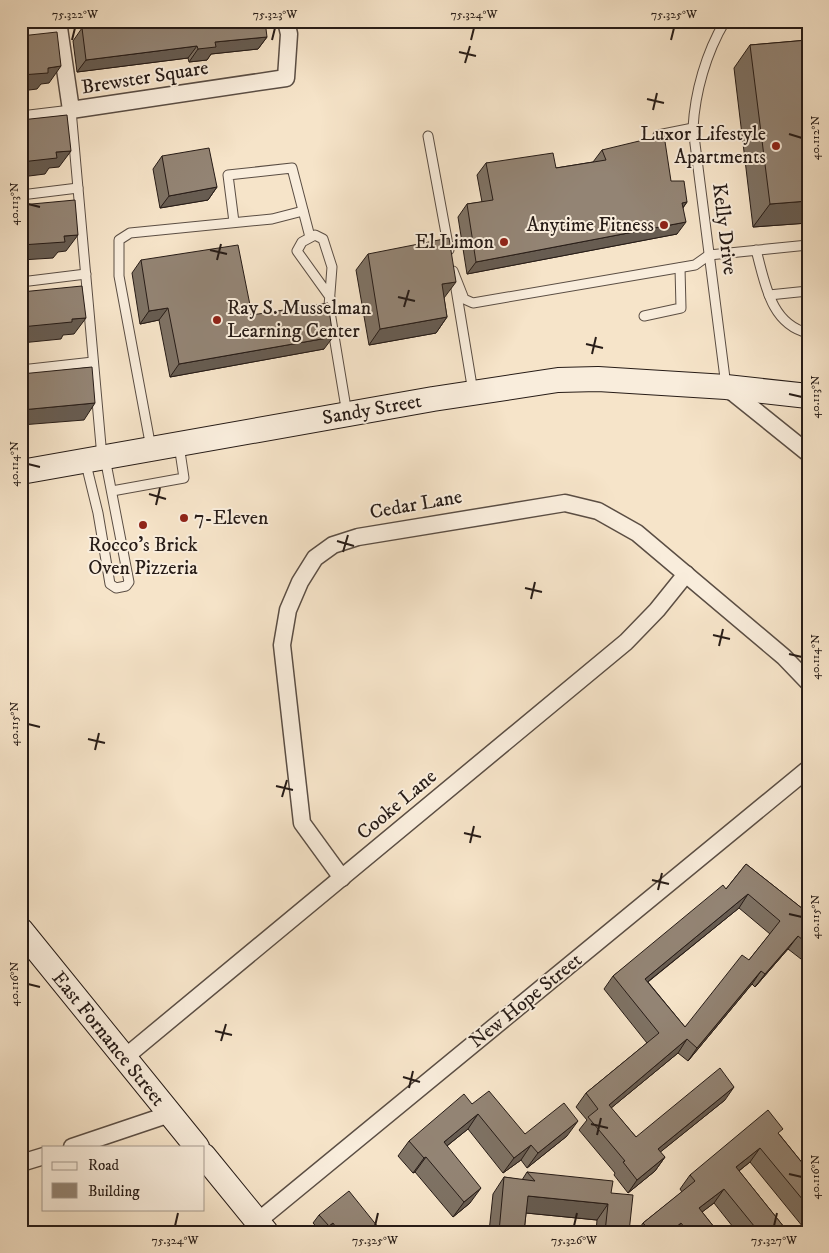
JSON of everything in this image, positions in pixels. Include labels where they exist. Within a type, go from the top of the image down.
[{"type":"main road","name":"Sandy Street","points":[[21,472],[473,392],[548,381],[590,380],[726,387],[808,396]]},
{"type":"main road","name":"East Fornance Street","points":[[21,930],[195,1146]]},
{"type":"main road","points":[[205,1157],[256,1228]]},
{"type":"street","name":"Brewster Square","points":[[59,26],[71,110],[286,78],[289,34],[286,21]]},
{"type":"street","points":[[21,33],[59,26]]},
{"type":"street","points":[[726,387],[808,453]]},
{"type":"street","name":"Cedar Lane","points":[[342,878],[302,823],[282,645],[288,610],[300,582],[315,558],[334,545],[358,537],[565,503],[598,511],[637,533],[784,657],[808,682]]},
{"type":"street","name":"Cooke Lane","points":[[124,1058],[626,642],[657,610],[686,574]]},
{"type":"street","name":"New Hope Street","points":[[256,1228],[808,769]]},
{"type":"street","points":[[75,1146],[170,1114]]},
{"type":"street","points":[[21,1163],[42,1157]]},
{"type":"lane","name":"Kelly Drive","points":[[725,21],[702,76],[694,112],[693,128],[726,387]]},
{"type":"lane","points":[[21,116],[71,110],[93,362],[98,513],[110,584],[116,588],[126,586],[129,582],[112,491],[97,458]]},
{"type":"lane","points":[[658,135],[693,128]]},
{"type":"lane","points":[[428,136],[473,392]]},
{"type":"lane","points":[[234,222],[228,176],[292,168],[310,237]]},
{"type":"lane","points":[[21,195],[78,188]]},
{"type":"lane","points":[[151,449],[119,276],[119,240],[130,233],[272,219],[303,211]]},
{"type":"lane","points":[[330,297],[297,251],[298,246],[315,235],[323,239],[328,248],[332,267],[330,297],[329,306],[347,414]]},
{"type":"lane","points":[[454,278],[464,299],[473,303],[695,266],[709,255],[808,245]]},
{"type":"lane","points":[[756,250],[773,309],[797,330],[808,333]]},
{"type":"lane","points":[[644,316],[681,308],[680,268]]},
{"type":"lane","points":[[21,282],[86,274]]},
{"type":"lane","points":[[769,295],[808,292]]},
{"type":"lane","points":[[21,370],[93,362]]},
{"type":"lane","points":[[112,491],[184,478],[179,444]]},
{"type":"building","points":[[131,21],[265,21],[267,37],[215,42],[216,47],[198,49],[197,46],[86,60],[82,28]]},
{"type":"building","points":[[57,32],[61,66],[48,68],[48,73],[21,75],[21,36]]},
{"type":"building","name":"Luxor Lifestyle Apartments","points":[[808,40],[808,201],[770,204],[750,45]]},
{"type":"building","points":[[67,115],[71,151],[56,152],[57,158],[21,162],[21,120]]},
{"type":"building","points":[[664,135],[671,181],[684,181],[687,202],[682,203],[686,222],[476,262],[467,204],[493,200],[486,163],[553,153],[556,168],[606,160],[602,150]]},
{"type":"building","points":[[209,148],[217,187],[169,196],[162,156]]},
{"type":"building","points":[[75,200],[78,235],[64,236],[65,242],[21,245],[21,205]]},
{"type":"building","points":[[449,238],[456,282],[442,284],[447,317],[380,329],[368,254]]},
{"type":"building","name":"Ray S. Musselman Learning Center","points":[[238,245],[252,315],[328,303],[333,337],[179,364],[168,308],[149,311],[141,260]]},
{"type":"building","points":[[82,286],[86,318],[72,319],[72,322],[21,327],[21,292]]},
{"type":"building","points":[[92,367],[95,403],[21,410],[21,374]]},
{"type":"building","points":[[746,864],[808,913],[808,944],[798,936],[765,974],[761,971],[697,1048],[687,1039],[609,1105],[636,1137],[720,1068],[734,1087],[658,1149],[665,1157],[637,1180],[623,1162],[625,1161],[588,1117],[598,1109],[586,1093],[659,1033],[613,976],[723,885],[726,889]],"holes":[[[748,894],[780,921],[749,960],[742,955],[685,1027],[645,979]]]},
{"type":"building","points":[[489,1091],[525,1134],[564,1103],[578,1121],[538,1153],[531,1145],[514,1158],[478,1114],[444,1142],[481,1188],[464,1202],[426,1157],[424,1158],[409,1141],[464,1094],[472,1104]]},
{"type":"building","points":[[768,1110],[783,1129],[778,1133],[808,1170],[808,1206],[760,1148],[736,1167],[788,1232],[759,1232],[724,1189],[699,1208],[718,1232],[688,1232],[681,1223],[670,1232],[651,1232],[643,1223],[695,1181],[690,1175]]},
{"type":"building","points":[[527,1172],[613,1181],[611,1193],[633,1195],[629,1232],[605,1232],[608,1204],[528,1196],[524,1232],[499,1232],[504,1177],[535,1181]]},
{"type":"building","points":[[349,1191],[382,1232],[339,1232],[333,1223],[329,1226],[319,1215]]},
{"type":"place","name":"Luxor Lifestyle Apartments","points":[[776,146]]},
{"type":"place","name":"Anytime Fitness","points":[[664,225]]},
{"type":"place","name":"El Limon","points":[[504,242]]},
{"type":"place","name":"Ray S. Musselman Learning Center","points":[[217,320]]},
{"type":"place","name":"7-Eleven","points":[[184,518]]},
{"type":"place","name":"Rocco's Brick Oven Pizzeria","points":[[143,525]]}]
